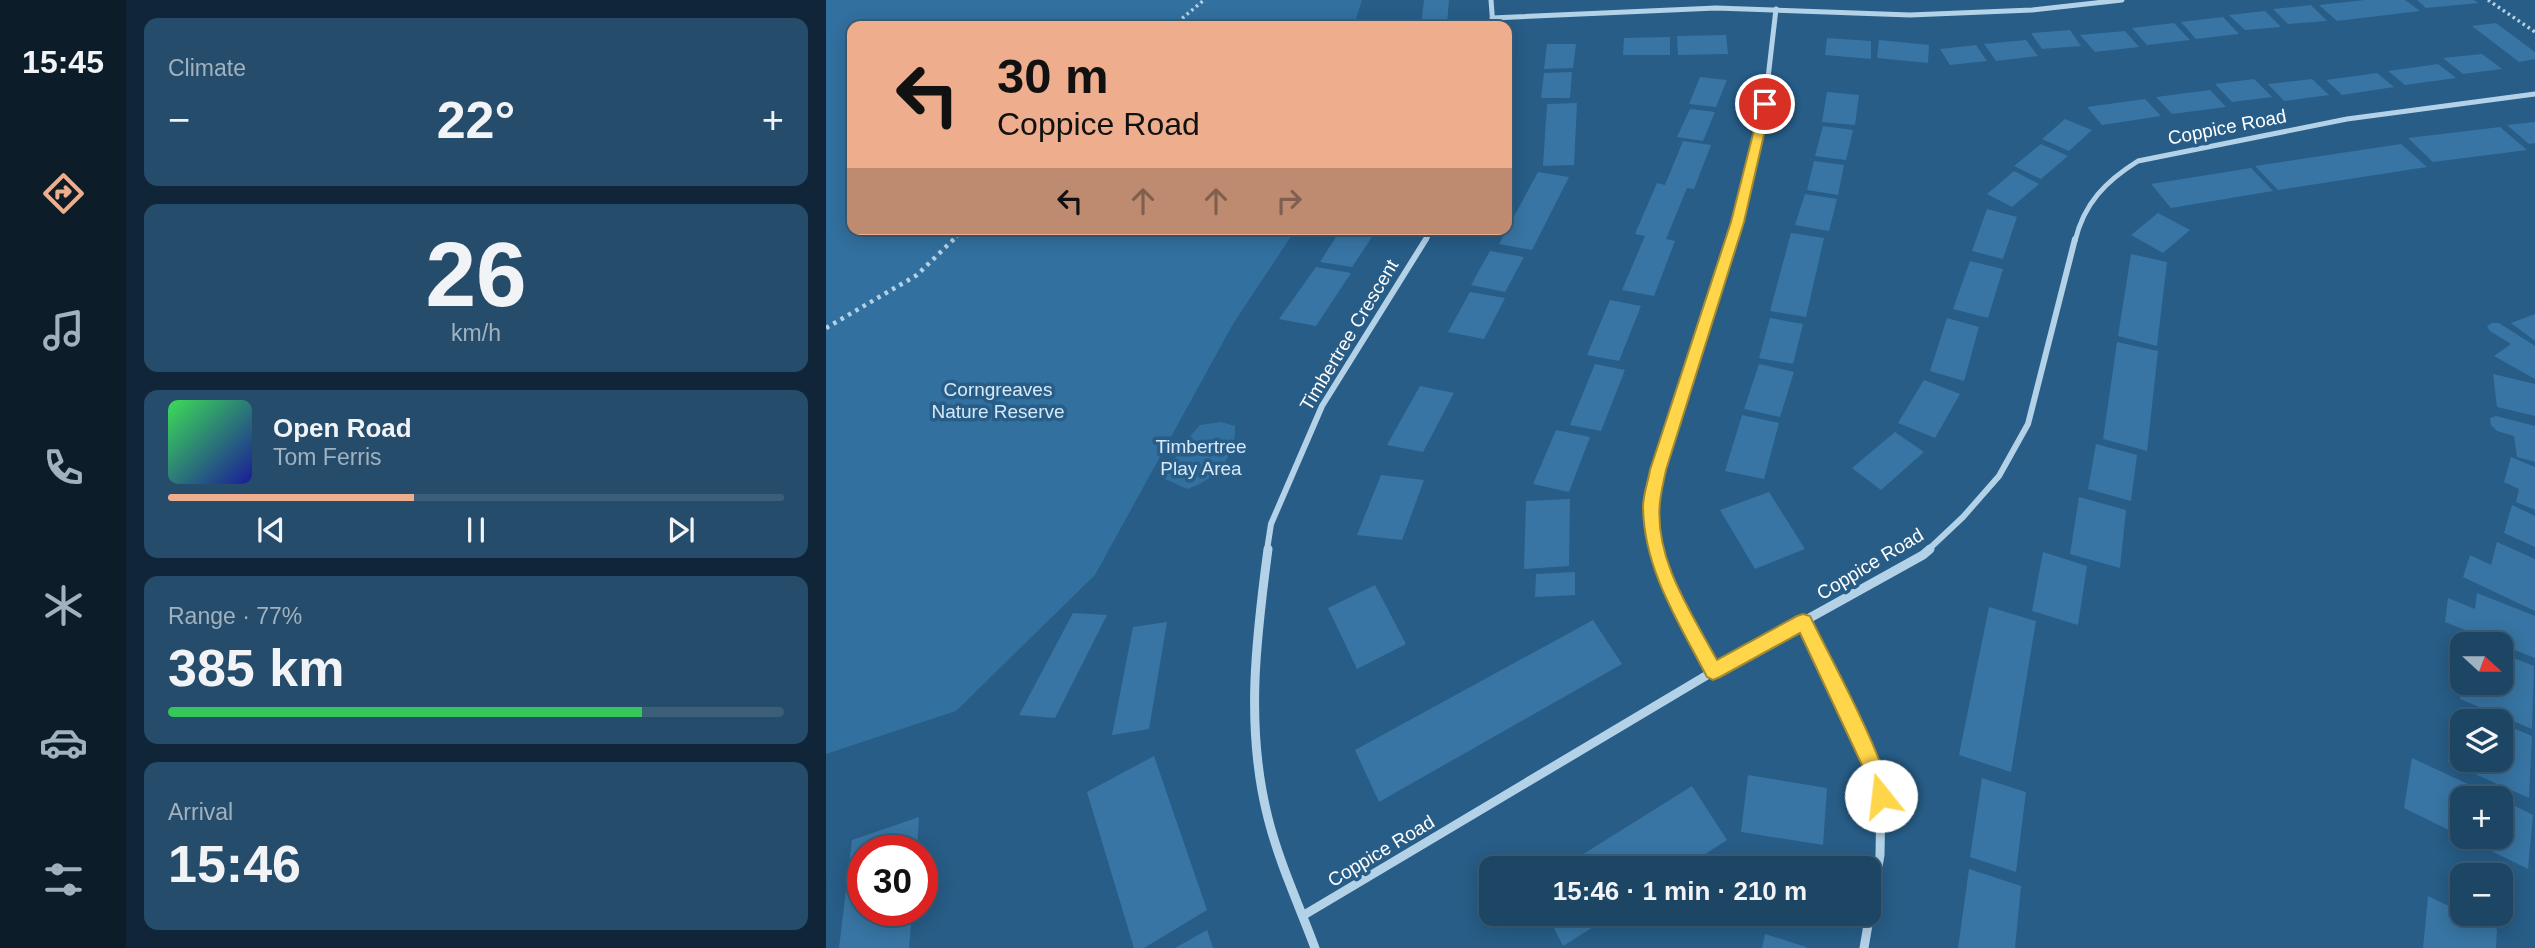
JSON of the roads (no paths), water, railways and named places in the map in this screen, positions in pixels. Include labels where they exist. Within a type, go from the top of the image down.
[{"type":"street","points":[[1491,0],[1492,21]]},
{"type":"street","points":[[1492,18],[1626,10],[1776,9],[1910,15],[2032,9],[2122,0]]},
{"type":"street","points":[[1713,671],[1664,578],[1654,541],[1651,504],[1658,470],[1738,222],[1765,104],[1776,9]]},
{"type":"street","name":"Coppice Road","points":[[1304,915],[1713,671],[1923,555],[1963,517],[1999,476],[2028,424],[2079,224],[2088,203],[2110,178],[2138,161],[2308,127],[2535,94]]},
{"type":"street","name":"Timbertree Crescent","points":[[1315,948],[1268,819],[1254,743],[1255,643],[1271,524],[1322,406],[1428,235]]},
{"type":"street","points":[[1803,622],[1871,763],[1881,796],[1880,855],[1864,948]]},
{"type":"park label","name":"Corngreaves Nature Reserve","points":[[998,400]]},
{"type":"park label","name":"Timbertree Play Area","points":[[1201,457]]}]
